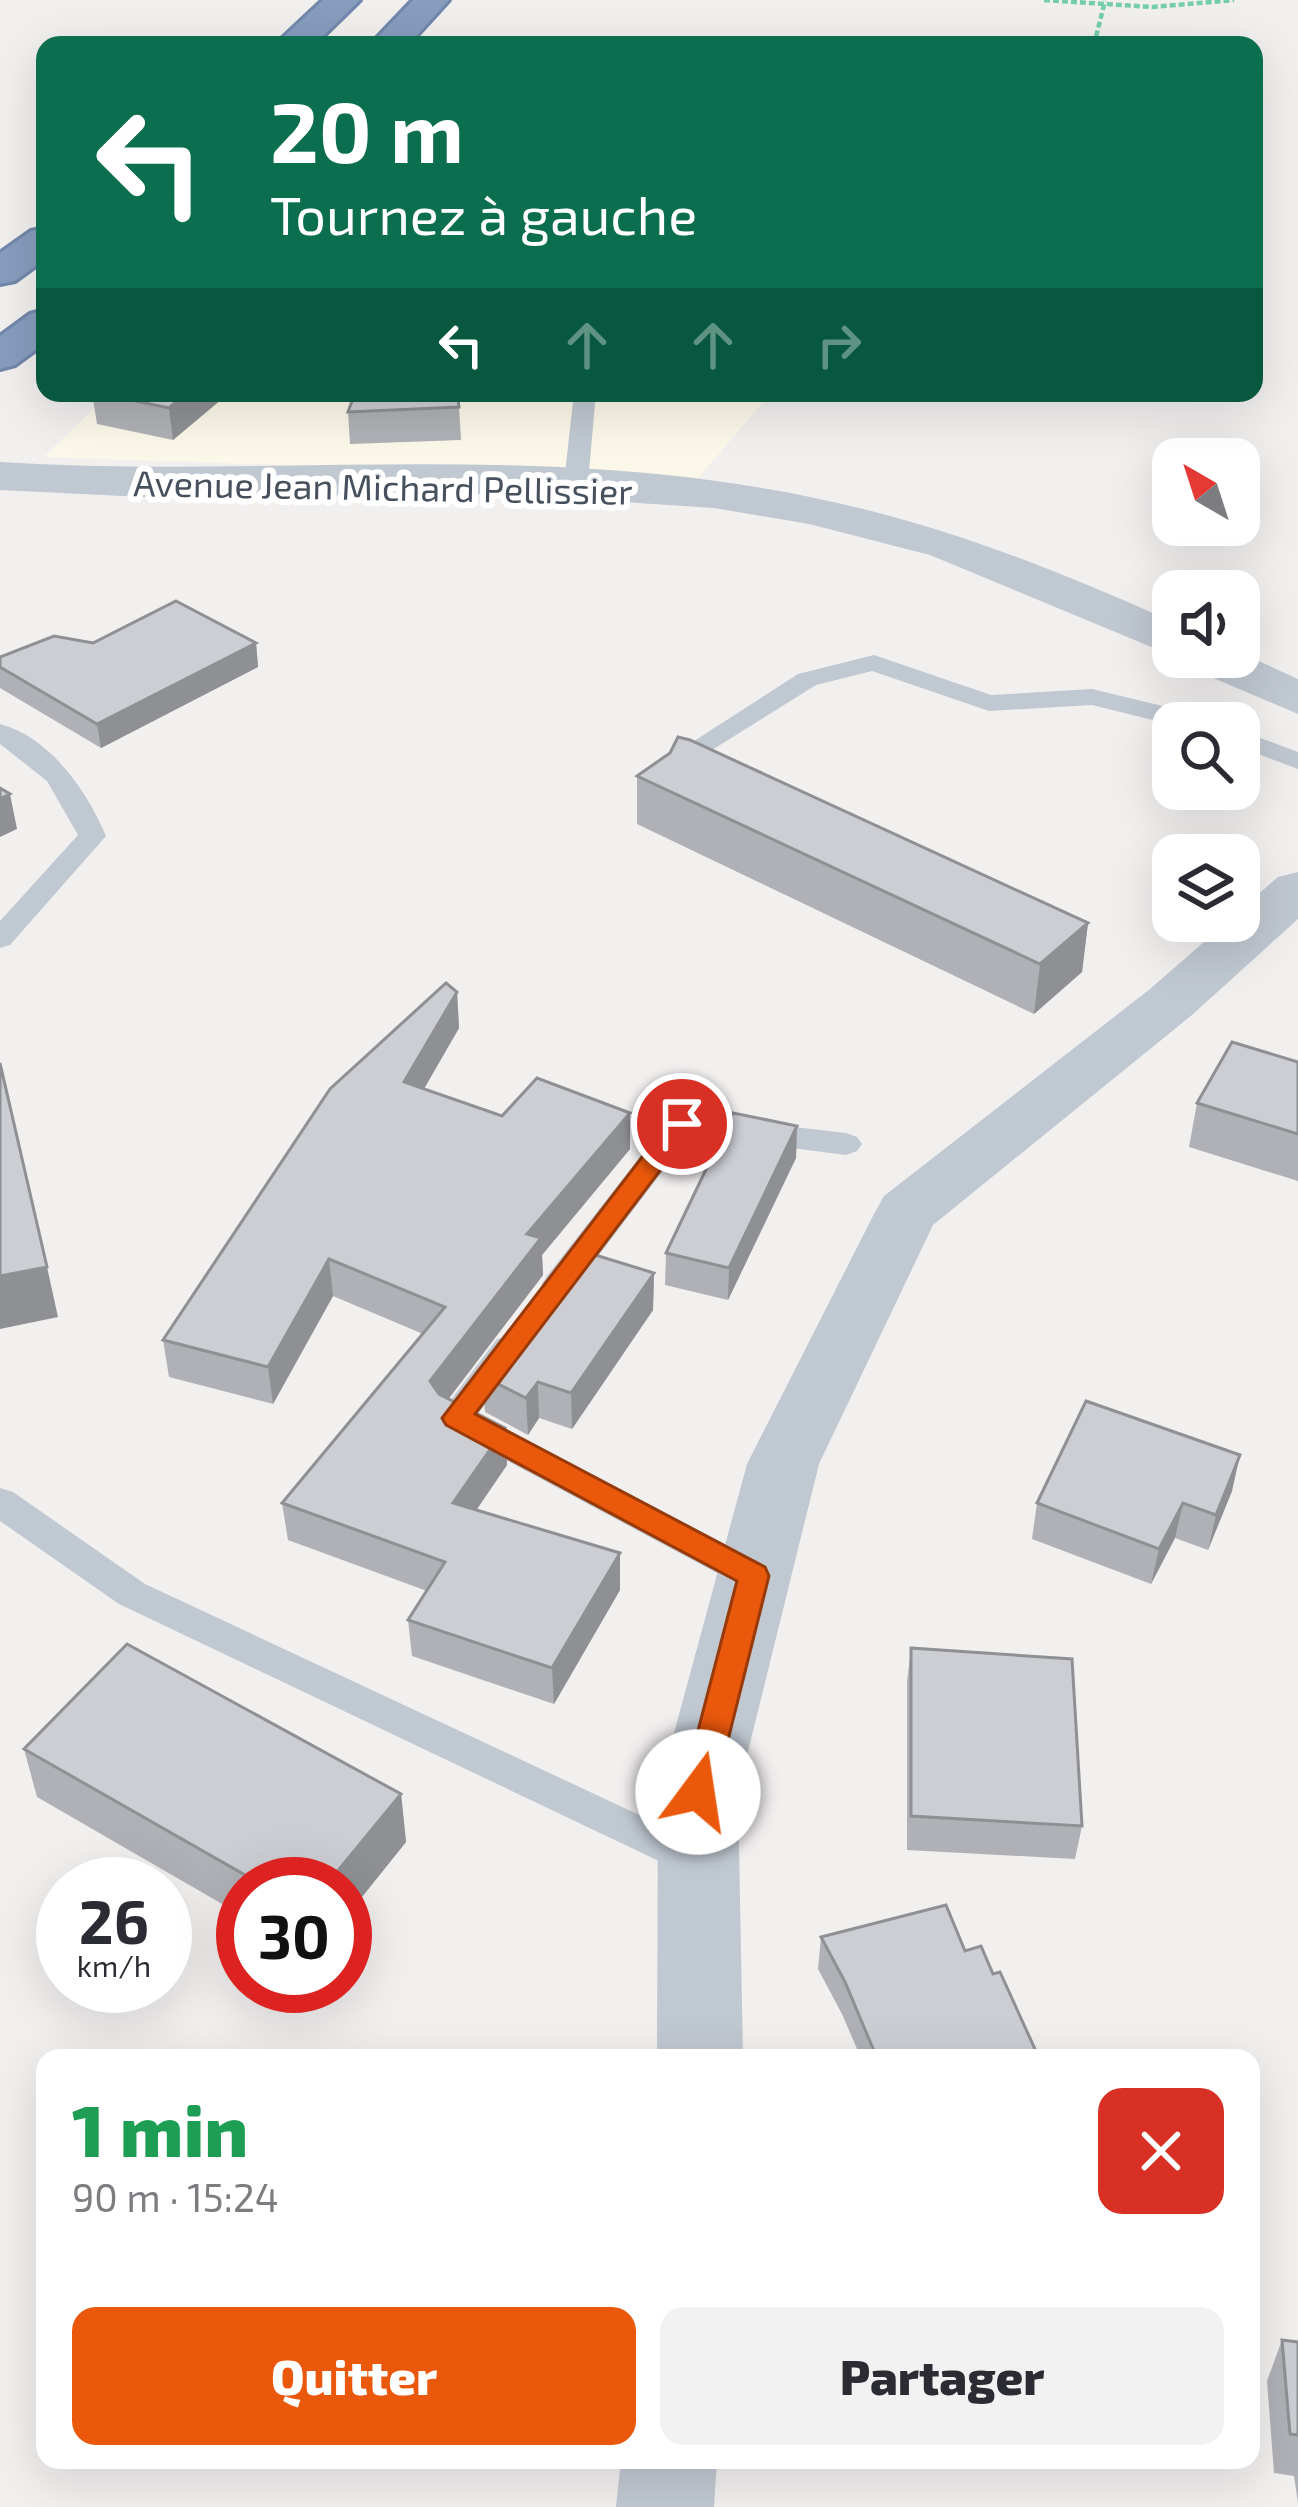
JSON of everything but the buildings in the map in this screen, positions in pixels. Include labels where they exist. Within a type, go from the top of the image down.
[{"type":"highway","points":[[302,36],[343,0]]},
{"type":"highway","points":[[397,36],[432,0]]},
{"type":"highway","points":[[0,272],[36,246]]},
{"type":"highway","points":[[0,356],[36,330]]},
{"type":"street","name":"Avenue Jean Michard Pellissier","points":[[0,476],[189,484],[422,479],[576,482],[769,504],[930,541],[1065,592],[1152,631]]},
{"type":"street","points":[[1254,678],[1298,698]]},
{"type":"street","points":[[700,2049],[698,1792],[783,1464],[907,1212],[1171,1003],[1298,889]]},
{"type":"street","points":[[664,2507],[668,2469]]},
{"type":"lane","points":[[576,482],[584,402]]},
{"type":"lane","points":[[687,754],[807,679],[874,663],[989,703],[1092,697],[1152,712]]},
{"type":"lane","points":[[0,732],[50,764],[81,807],[92,836],[0,939]]},
{"type":"lane","points":[[1260,746],[1298,761]]},
{"type":"lane","points":[[754,1576],[456,1418],[682,1124],[847,1144]]},
{"type":"lane","points":[[0,1502],[132,1594],[699,1861]]},
{"type":"path","points":[[1044,0],[1152,7],[1234,0]]},
{"type":"path","points":[[1097,36],[1106,2]]},
{"type":"shaded area","points":[[101,402],[763,402],[697,479],[44,457]]},
{"type":"route","points":[[682,1124],[456,1418],[754,1576],[698,1792]]}]
